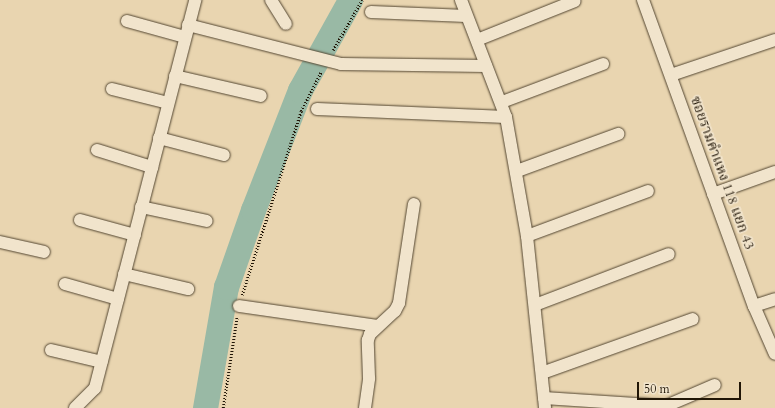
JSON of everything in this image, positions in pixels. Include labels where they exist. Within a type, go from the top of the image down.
[{"type":"street","points":[[75,408],[95,388],[195,0]]},
{"type":"street","points":[[271,0],[286,24]]},
{"type":"street","points":[[460,0],[502,102],[506,117],[517,171],[527,236],[545,403],[666,406],[715,385]]},
{"type":"street","name":"ซอยรามคำแหง 118 แยก 43","points":[[643,0],[754,306],[775,354]]},
{"type":"street","points":[[477,40],[575,1]]},
{"type":"street","points":[[371,12],[466,16]]},
{"type":"street","points":[[128,21],[185,37]]},
{"type":"street","points":[[188,25],[341,64],[486,66]]},
{"type":"street","points":[[671,75],[775,40]]},
{"type":"street","points":[[502,102],[603,64]]},
{"type":"street","points":[[175,76],[261,96]]},
{"type":"street","points":[[112,89],[168,103]]},
{"type":"street","points":[[317,109],[506,117]]},
{"type":"street","points":[[517,171],[618,134]]},
{"type":"street","points":[[159,138],[224,155]]},
{"type":"street","points":[[97,150],[152,167]]},
{"type":"street","points":[[713,194],[775,172]]},
{"type":"street","points":[[527,236],[648,190]]},
{"type":"street","points":[[365,408],[369,378],[368,340],[378,326],[395,311],[399,303],[414,204]]},
{"type":"street","points":[[141,208],[207,221]]},
{"type":"street","points":[[80,220],[135,234]]},
{"type":"street","points":[[0,242],[44,252]]},
{"type":"street","points":[[534,305],[669,254]]},
{"type":"street","points":[[124,274],[188,289]]},
{"type":"street","points":[[65,284],[118,298]]},
{"type":"street","points":[[754,306],[775,299]]},
{"type":"street","points":[[239,306],[378,326]]},
{"type":"street","points":[[542,373],[693,319]]},
{"type":"street","points":[[51,350],[102,362]]},
{"type":"path","points":[[331,53],[362,0]]},
{"type":"path","points":[[223,408],[239,306],[301,111],[323,67]]},
{"type":"waterway","points":[[205,408],[226,287],[253,210],[300,90],[350,0]]}]
